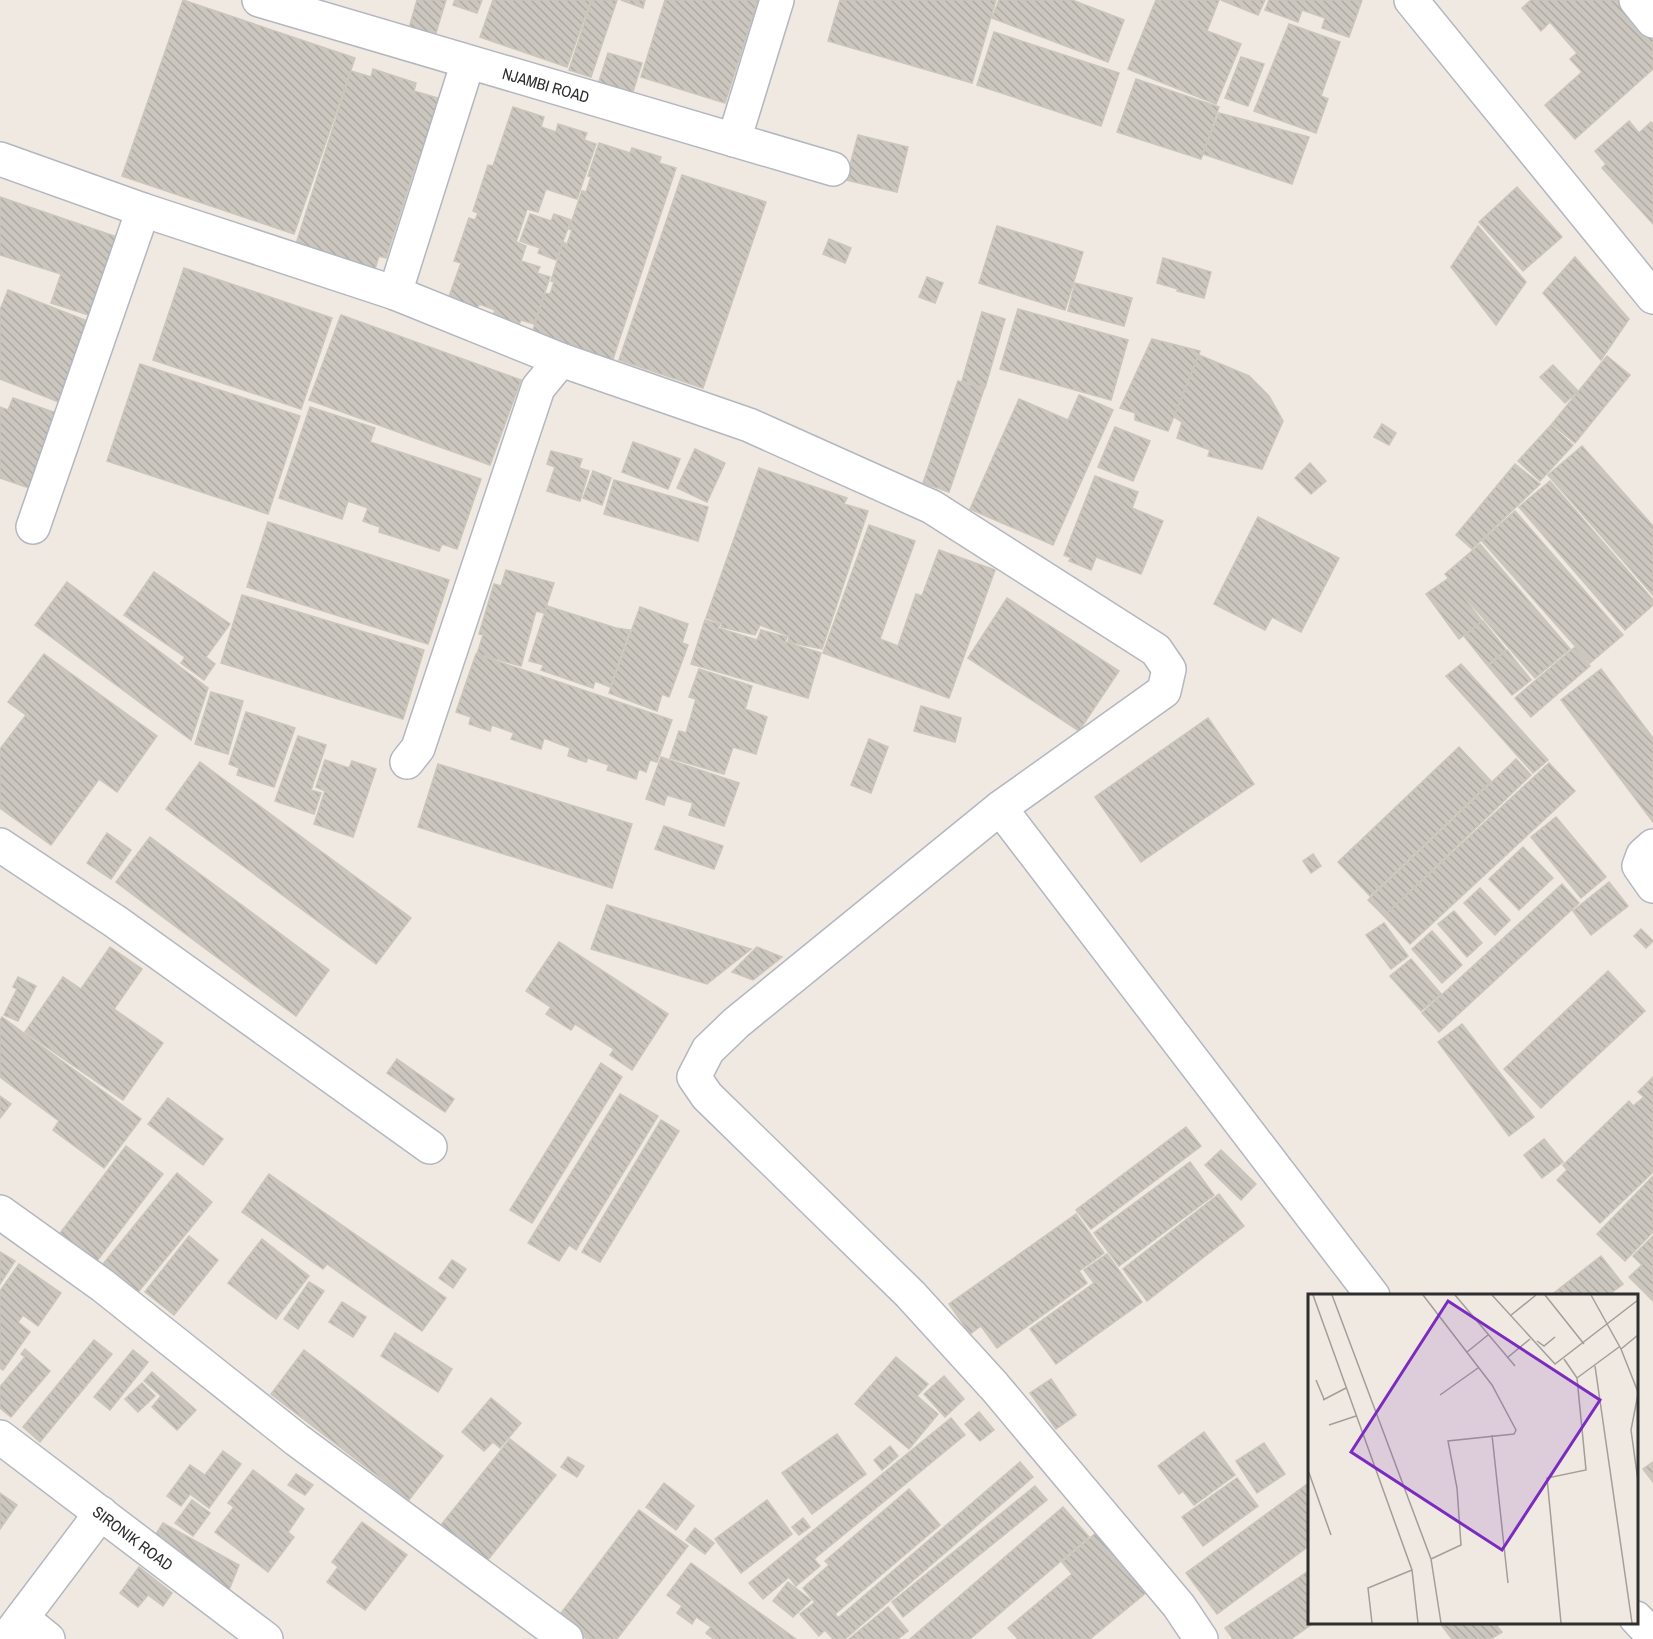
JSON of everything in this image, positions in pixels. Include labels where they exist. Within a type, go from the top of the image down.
[{"type":"street","name":"NJAMBI ROAD","points":[[259,0],[833,169]]},
{"type":"street","points":[[734,140],[777,0]]},
{"type":"street","points":[[1411,0],[1653,297]]},
{"type":"street","points":[[1636,0],[1653,21]]},
{"type":"street","points":[[395,293],[468,62]]},
{"type":"street","points":[[0,159],[143,210],[395,293],[561,360],[748,425],[932,507],[1156,650],[1169,669],[1164,692],[1000,808],[736,1023],[708,1050],[694,1077],[707,1096],[910,1293],[994,1386],[1179,1606],[1201,1639]]},
{"type":"street","points":[[33,527],[143,210]]},
{"type":"street","points":[[407,762],[418,748],[538,388],[561,360]]},
{"type":"street","points":[[1000,808],[1371,1294]]},
{"type":"street","points":[[0,845],[116,922],[430,1147]]},
{"type":"street","points":[[1653,846],[1643,855],[1639,866],[1653,886]]},
{"type":"street","points":[[0,1212],[102,1285],[297,1440],[566,1639]]},
{"type":"street","name":"SIRONIK ROAD","points":[[0,1437],[266,1639]]},
{"type":"street","points":[[48,1639],[14,1628],[101,1513]]},
{"type":"street","points":[[1638,1620],[1653,1636]]},
{"type":"building","points":[[183,0],[355,58],[294,234],[122,176]]},
{"type":"building","points":[[417,0],[446,0],[435,36],[409,28]]},
{"type":"building","points":[[455,0],[482,0],[477,13],[453,5]]},
{"type":"building","points":[[493,0],[591,0],[567,67],[480,37]]},
{"type":"building","points":[[592,0],[617,0],[591,77],[569,70]]},
{"type":"building","points":[[621,0],[645,0],[643,8]]},
{"type":"building","points":[[665,0],[758,0],[725,103],[641,77]]},
{"type":"building","points":[[840,0],[996,0],[972,83],[828,41]]},
{"type":"building","points":[[999,0],[1072,0],[1124,20],[1108,62],[992,18]]},
{"type":"building","points":[[1156,0],[1219,0],[1207,31],[1241,44],[1216,104],[1128,69]]},
{"type":"building","points":[[1221,0],[1265,0],[1258,15]]},
{"type":"building","points":[[1269,0],[1362,0],[1349,37],[1322,28],[1325,18],[1302,10],[1298,22],[1265,10]]},
{"type":"building","points":[[1531,0],[1617,0],[1653,40],[1653,69],[1575,139],[1545,105],[1582,72],[1570,59],[1577,53],[1550,22],[1541,31],[1522,8]]},
{"type":"building","points":[[1289,24],[1340,42],[1321,96],[1328,99],[1316,133],[1254,111]]},
{"type":"building","points":[[994,32],[1119,73],[1101,126],[977,85]]},
{"type":"building","points":[[608,53],[642,63],[631,98],[596,91]]},
{"type":"building","points":[[1241,57],[1264,64],[1248,106],[1225,98]]},
{"type":"building","points":[[373,69],[416,83],[414,91],[451,102],[422,165],[416,164],[386,258],[379,256],[375,269],[296,244],[351,71],[371,77]]},
{"type":"building","points":[[1136,79],[1219,107],[1201,159],[1117,132]]},
{"type":"building","points":[[513,107],[544,117],[541,127],[556,132],[558,124],[587,133],[584,140],[596,144],[577,199],[546,189],[538,212],[527,209],[516,242],[526,246],[521,261],[540,267],[537,273],[550,277],[534,324],[521,320],[519,325],[493,316],[495,310],[479,304],[476,312],[447,302],[461,263],[454,261],[469,218],[475,220],[478,213],[473,211],[488,165],[493,166]]},
{"type":"building","points":[[1219,113],[1309,137],[1292,184],[1203,154]]},
{"type":"building","points":[[1629,121],[1639,133],[1651,122],[1653,124],[1653,224],[1602,168],[1606,164],[1595,151]]},
{"type":"building","points":[[858,135],[908,147],[897,192],[846,180]]},
{"type":"building","points":[[599,143],[630,153],[632,148],[661,157],[659,163],[676,168],[612,362],[531,336],[545,293],[550,294],[554,282],[551,281],[563,242],[567,244],[572,230],[569,229],[582,191],[586,192],[591,177],[588,176]]},
{"type":"building","points":[[682,175],[766,202],[703,388],[619,360]]},
{"type":"building","points":[[1517,187],[1562,237],[1523,271],[1479,222]]},
{"type":"building","points":[[0,197],[123,239],[98,318],[51,303],[61,274],[0,255]]},
{"type":"building","points":[[530,214],[551,221],[554,214],[571,220],[556,260],[538,253],[540,248],[520,241]]},
{"type":"building","points":[[997,226],[1083,252],[1065,310],[979,283]]},
{"type":"building","points":[[1478,226],[1526,282],[1496,325],[1451,267]]},
{"type":"building","points":[[829,239],[851,248],[845,263],[823,254]]},
{"type":"building","points":[[1575,257],[1629,319],[1601,360],[1543,293]]},
{"type":"building","points":[[1163,258],[1211,272],[1204,298],[1157,283]]},
{"type":"building","points":[[184,268],[332,318],[301,409],[153,360]]},
{"type":"building","points":[[927,277],[943,283],[935,303],[919,297]]},
{"type":"building","points":[[1075,283],[1132,298],[1124,326],[1068,311]]},
{"type":"building","points":[[8,290],[100,326],[69,406],[0,379],[0,310]]},
{"type":"building","points":[[1018,309],[1128,340],[1111,400],[1000,369]]},
{"type":"building","points":[[982,312],[1005,319],[985,388],[962,381]]},
{"type":"building","points":[[341,315],[521,380],[490,465],[309,400]]},
{"type":"building","points":[[1152,339],[1200,351],[1168,431],[1135,420],[1135,413],[1120,408]]},
{"type":"building","points":[[1199,355],[1249,376],[1269,396],[1283,421],[1262,469],[1208,456],[1210,450],[1177,438],[1182,422],[1174,417]]},
{"type":"building","points":[[1607,356],[1630,375],[1575,443],[1552,424]]},
{"type":"building","points":[[140,364],[300,416],[268,514],[107,461]]},
{"type":"building","points":[[1553,365],[1578,391],[1565,403],[1540,377]]},
{"type":"building","points":[[958,381],[984,389],[949,492],[923,483]]},
{"type":"building","points":[[1079,395],[1113,410],[1053,545],[970,509],[1019,399],[1068,420]]},
{"type":"building","points":[[13,398],[65,416],[38,491],[0,478],[0,407],[8,410]]},
{"type":"building","points":[[310,407],[375,428],[370,442],[481,479],[457,549],[442,544],[439,551],[379,532],[380,527],[363,521],[368,508],[348,501],[342,519],[279,498]]},
{"type":"building","points":[[1382,424],[1396,433],[1389,445],[1374,437]]},
{"type":"building","points":[[1551,425],[1573,445],[1540,481],[1518,461]]},
{"type":"building","points":[[1115,427],[1150,441],[1133,481],[1098,467]]},
{"type":"building","points":[[633,442],[680,459],[668,489],[622,472]]},
{"type":"building","points":[[1582,446],[1653,526],[1653,595],[1548,475]]},
{"type":"building","points":[[695,449],[725,463],[707,502],[677,488]]},
{"type":"building","points":[[551,451],[582,459],[579,468],[589,471],[580,501],[547,491],[555,467],[547,464]]},
{"type":"building","points":[[1310,463],[1326,481],[1311,494],[1295,478]]},
{"type":"building","points":[[1515,464],[1540,484],[1472,549],[1456,535]]},
{"type":"building","points":[[759,468],[847,498],[844,504],[868,511],[822,649],[788,642],[789,636],[760,625],[755,635],[721,627],[722,623],[706,618]]},
{"type":"building","points":[[593,471],[611,478],[602,505],[583,498]]},
{"type":"building","points":[[1095,476],[1138,492],[1132,508],[1163,521],[1141,574],[1096,557],[1091,570],[1069,561],[1071,558],[1064,555]]},
{"type":"building","points":[[614,480],[708,507],[698,541],[604,514]]},
{"type":"building","points":[[1550,481],[1653,600],[1653,605],[1625,630],[1519,507]]},
{"type":"building","points":[[1515,511],[1623,635],[1590,663],[1482,541]]},
{"type":"building","points":[[1258,517],[1339,558],[1301,632],[1272,617],[1265,630],[1214,604]]},
{"type":"building","points":[[268,522],[449,580],[428,644],[247,587]]},
{"type":"building","points":[[869,525],[915,541],[880,639],[898,646],[916,594],[922,596],[939,550],[995,570],[949,698],[823,653]]},
{"type":"building","points":[[1480,544],[1570,649],[1535,678],[1445,574]]},
{"type":"building","points":[[506,570],[554,583],[544,613],[536,611],[521,666],[477,654],[483,635],[479,634],[494,584],[501,586]]},
{"type":"building","points":[[154,572],[230,624],[206,657],[215,664],[204,680],[181,663],[185,657],[124,615]]},
{"type":"building","points":[[1449,578],[1482,621],[1459,639],[1426,594]]},
{"type":"building","points":[[67,582],[208,688],[191,740],[35,625]]},
{"type":"building","points":[[242,595],[424,650],[403,719],[221,663]]},
{"type":"building","points":[[1007,598],[1119,671],[1079,731],[968,658]]},
{"type":"building","points":[[547,606],[616,628],[630,630],[610,687],[595,681],[593,688],[541,670],[544,665],[529,661]]},
{"type":"building","points":[[640,607],[688,624],[682,643],[688,645],[669,697],[662,694],[657,711],[609,693]]},
{"type":"building","points":[[705,620],[720,624],[718,628],[757,640],[761,630],[787,637],[785,642],[821,653],[808,698],[691,664]]},
{"type":"building","points":[[1483,621],[1506,650],[1487,665],[1464,636]]},
{"type":"building","points":[[1575,647],[1590,666],[1531,717],[1515,698]]},
{"type":"building","points":[[1507,650],[1531,680],[1512,695],[1488,666]]},
{"type":"building","points":[[44,654],[157,736],[117,792],[99,779],[51,845],[0,808],[0,749],[26,715],[8,702]]},
{"type":"building","points":[[476,654],[672,720],[657,762],[650,760],[646,772],[639,769],[636,779],[607,770],[609,765],[588,758],[586,762],[568,756],[570,748],[544,738],[541,749],[511,739],[514,733],[492,725],[490,731],[469,724],[471,717],[456,712]]},
{"type":"building","points":[[1461,664],[1548,760],[1533,773],[1446,676]]},
{"type":"building","points":[[699,669],[752,686],[745,709],[767,717],[756,754],[733,747],[724,774],[670,758],[679,731],[686,733],[696,699],[689,697]]},
{"type":"building","points":[[1601,669],[1653,738],[1653,822],[1561,700]]},
{"type":"building","points":[[211,692],[243,701],[228,754],[195,744]]},
{"type":"building","points":[[921,706],[961,718],[955,742],[914,731]]},
{"type":"building","points":[[246,712],[295,728],[274,787],[237,775],[239,768],[229,764]]},
{"type":"building","points":[[1208,718],[1254,784],[1141,862],[1095,797]]},
{"type":"building","points":[[298,736],[326,745],[311,790],[321,793],[314,814],[275,801]]},
{"type":"building","points":[[869,739],[888,747],[871,793],[851,785]]},
{"type":"building","points":[[1459,747],[1491,781],[1370,896],[1338,862]]},
{"type":"building","points":[[661,757],[739,783],[724,826],[689,815],[693,803],[667,795],[664,805],[646,799]]},
{"type":"building","points":[[1516,759],[1531,775],[1384,916],[1368,900]]},
{"type":"building","points":[[325,760],[349,768],[352,761],[376,769],[353,837],[314,824],[325,791],[316,787]]},
{"type":"building","points":[[200,762],[411,918],[376,964],[166,809]]},
{"type":"building","points":[[1549,763],[1575,791],[1410,944],[1384,916]]},
{"type":"building","points":[[438,764],[632,824],[612,888],[418,827]]},
{"type":"building","points":[[1556,817],[1606,877],[1581,898],[1531,837]]},
{"type":"building","points":[[664,826],[723,846],[714,869],[655,849]]},
{"type":"building","points":[[107,833],[131,850],[111,879],[87,863]]},
{"type":"building","points":[[150,837],[329,970],[296,1016],[116,882]]},
{"type":"building","points":[[1523,847],[1553,878],[1519,910],[1489,879]]},
{"type":"building","points":[[1313,854],[1321,866],[1311,873],[1303,861]]},
{"type":"building","points":[[1609,882],[1628,906],[1591,935],[1573,911]]},
{"type":"building","points":[[1562,884],[1579,903],[1439,1032],[1422,1013]]},
{"type":"building","points":[[1480,888],[1510,920],[1495,935],[1464,903]]},
{"type":"building","points":[[607,905],[751,949],[707,984],[591,949]]},
{"type":"building","points":[[1454,911],[1482,943],[1467,957],[1438,924]]},
{"type":"building","points":[[1384,923],[1408,956],[1391,969],[1366,935]]},
{"type":"building","points":[[1641,929],[1653,941],[1646,948],[1634,936]]},
{"type":"building","points":[[1432,931],[1462,965],[1442,983],[1412,949]]},
{"type":"building","points":[[559,942],[668,1014],[632,1070],[610,1055],[614,1049],[575,1024],[571,1030],[546,1014],[551,1007],[526,991]]},
{"type":"building","points":[[110,947],[142,969],[114,1009],[163,1043],[123,1100],[25,1032],[63,977],[81,989]]},
{"type":"building","points":[[757,947],[782,957],[753,980],[732,972]]},
{"type":"building","points":[[1411,959],[1441,994],[1421,1011],[1390,976]]},
{"type":"building","points":[[1608,971],[1645,1011],[1541,1108],[1504,1069]]},
{"type":"building","points":[[18,977],[36,986],[18,1021],[4,1015],[17,989],[13,987]]},
{"type":"building","points":[[2,1017],[141,1119],[104,1168],[53,1130],[59,1121],[0,1077],[0,1020]]},
{"type":"building","points":[[1462,1024],[1534,1117],[1509,1136],[1438,1042]]},
{"type":"building","points":[[397,1059],[454,1099],[445,1112],[387,1073]]},
{"type":"building","points":[[601,1063],[622,1077],[532,1223],[510,1210]]},
{"type":"building","points":[[1653,1077],[1653,1172],[1600,1223],[1557,1180],[1567,1170],[1563,1165],[1629,1101],[1633,1106],[1644,1097],[1638,1092]]},
{"type":"building","points":[[620,1094],[658,1116],[576,1250],[569,1245],[559,1261],[528,1243]]},
{"type":"building","points":[[0,1096],[11,1104],[0,1118]]},
{"type":"building","points":[[168,1098],[223,1139],[203,1165],[148,1124]]},
{"type":"building","points":[[661,1120],[679,1131],[600,1262],[582,1252]]},
{"type":"building","points":[[1186,1127],[1201,1146],[1091,1229],[1076,1210]]},
{"type":"building","points":[[1544,1139],[1563,1162],[1542,1178],[1524,1155]]},
{"type":"building","points":[[126,1146],[163,1174],[97,1261],[79,1248],[71,1259],[51,1245]]},
{"type":"building","points":[[1221,1150],[1256,1184],[1241,1200],[1205,1165]]},
{"type":"building","points":[[1190,1162],[1214,1195],[1119,1266],[1094,1233]]},
{"type":"building","points":[[177,1173],[212,1202],[134,1297],[99,1269]]},
{"type":"building","points":[[269,1174],[446,1298],[422,1331],[327,1264],[323,1269],[242,1212]]},
{"type":"building","points":[[1653,1176],[1653,1232],[1625,1261],[1597,1234]]},
{"type":"building","points":[[1219,1194],[1244,1226],[1147,1301],[1123,1269]]},
{"type":"building","points":[[1076,1214],[1104,1253],[1079,1271],[1087,1283],[997,1348],[981,1326],[970,1334],[949,1304]]},
{"type":"building","points":[[189,1236],[218,1260],[174,1315],[145,1292]]},
{"type":"building","points":[[1653,1236],[1653,1301],[1629,1277],[1642,1265],[1633,1256]]},
{"type":"building","points":[[262,1239],[309,1276],[276,1319],[228,1283]]},
{"type":"building","points":[[0,1252],[15,1261],[0,1284]]},
{"type":"building","points":[[1107,1254],[1142,1302],[1056,1364],[1030,1329],[1094,1283],[1084,1270]]},
{"type":"building","points":[[1601,1256],[1623,1284],[1610,1294],[1553,1294]]},
{"type":"building","points":[[452,1260],[466,1269],[453,1288],[439,1278]]},
{"type":"building","points":[[19,1264],[61,1293],[38,1326],[23,1315],[18,1322],[30,1332],[3,1370],[0,1368],[0,1291]]},
{"type":"building","points":[[309,1282],[324,1291],[298,1329],[284,1319]]},
{"type":"building","points":[[342,1302],[366,1317],[353,1337],[329,1322]]},
{"type":"building","points":[[395,1333],[452,1369],[438,1392],[381,1356]]},
{"type":"building","points":[[94,1340],[112,1354],[40,1442],[23,1427]]},
{"type":"building","points":[[25,1349],[50,1371],[11,1417],[0,1408],[0,1387],[25,1357],[21,1354]]},
{"type":"building","points":[[133,1350],[148,1362],[110,1410],[94,1397]]},
{"type":"building","points":[[304,1350],[443,1456],[409,1500],[271,1394]]},
{"type":"building","points":[[896,1357],[928,1384],[917,1396],[938,1414],[909,1449],[855,1404]]},
{"type":"building","points":[[152,1372],[196,1410],[177,1430],[152,1407],[161,1396],[144,1381]]},
{"type":"building","points":[[944,1376],[964,1399],[945,1417],[924,1394]]},
{"type":"building","points":[[1051,1379],[1076,1415],[1056,1429],[1030,1393]]},
{"type":"building","points":[[142,1383],[155,1396],[138,1412],[125,1399]]},
{"type":"building","points":[[491,1398],[521,1423],[500,1448],[493,1442],[484,1451],[462,1432]]},
{"type":"building","points":[[979,1412],[994,1430],[980,1441],[965,1424]]},
{"type":"building","points":[[951,1418],[965,1435],[814,1559],[820,1566],[796,1586],[789,1577],[763,1599],[749,1583]]},
{"type":"building","points":[[1204,1432],[1235,1475],[1194,1505],[1183,1491],[1179,1494],[1158,1466]]},
{"type":"building","points":[[837,1434],[866,1474],[812,1514],[782,1473]]},
{"type":"building","points":[[510,1439],[556,1475],[487,1561],[441,1525]]},
{"type":"building","points":[[1264,1443],[1285,1474],[1257,1493],[1236,1461]]},
{"type":"building","points":[[890,1446],[898,1456],[882,1470],[874,1460]]},
{"type":"building","points":[[223,1451],[241,1464],[209,1508],[190,1494],[181,1506],[167,1496],[190,1465],[205,1475]]},
{"type":"building","points":[[568,1457],[584,1466],[577,1477],[561,1467]]},
{"type":"building","points":[[1020,1462],[1033,1477],[845,1639],[833,1639],[825,1630],[819,1636],[800,1614],[815,1602],[803,1588],[829,1565],[825,1561],[909,1489],[940,1525],[835,1614],[838,1618]]},
{"type":"building","points":[[1653,1462],[1653,1482],[1643,1469]]},
{"type":"building","points":[[253,1470],[304,1509],[288,1532],[294,1537],[268,1572],[215,1532],[234,1507],[228,1503]]},
{"type":"building","points":[[296,1474],[313,1485],[305,1495],[288,1485]]},
{"type":"building","points":[[1237,1478],[1258,1506],[1203,1546],[1182,1517]]},
{"type":"building","points":[[664,1483],[694,1506],[676,1530],[646,1507]]},
{"type":"building","points":[[1308,1483],[1308,1546],[1217,1614],[1186,1573]]},
{"type":"building","points":[[1035,1486],[1047,1500],[903,1617],[892,1602]]},
{"type":"building","points":[[0,1493],[17,1505],[0,1529]]},
{"type":"building","points":[[192,1500],[210,1513],[193,1536],[175,1523]]},
{"type":"building","points":[[767,1500],[792,1534],[741,1573],[715,1539]]},
{"type":"building","points":[[1063,1507],[1089,1537],[970,1639],[910,1639]]},
{"type":"building","points":[[639,1510],[688,1546],[617,1639],[587,1639],[558,1617]]},
{"type":"building","points":[[803,1518],[810,1527],[799,1535],[792,1527]]},
{"type":"building","points":[[362,1522],[407,1555],[365,1610],[327,1582],[338,1567],[332,1562]]},
{"type":"building","points":[[163,1523],[239,1565],[227,1595],[154,1537]]},
{"type":"building","points":[[695,1528],[714,1543],[705,1554],[686,1540]]},
{"type":"building","points":[[1097,1532],[1147,1592],[1090,1639],[1018,1639],[1008,1628],[1072,1574],[1062,1562]]},
{"type":"building","points":[[691,1563],[796,1639],[714,1639],[706,1633],[711,1627],[696,1617],[692,1624],[677,1613],[682,1606],[667,1595]]},
{"type":"building","points":[[139,1567],[172,1593],[163,1606],[148,1595],[138,1607],[120,1593]]},
{"type":"building","points":[[1308,1571],[1308,1624],[1312,1624],[1291,1639],[1233,1639],[1225,1628]]},
{"type":"building","points":[[788,1582],[811,1600],[793,1617],[773,1601]]},
{"type":"building","points":[[888,1607],[908,1631],[898,1639],[849,1639]]},
{"type":"building","points":[[1441,1624],[1500,1624],[1497,1626],[1502,1632],[1491,1639],[1452,1639]]}]
